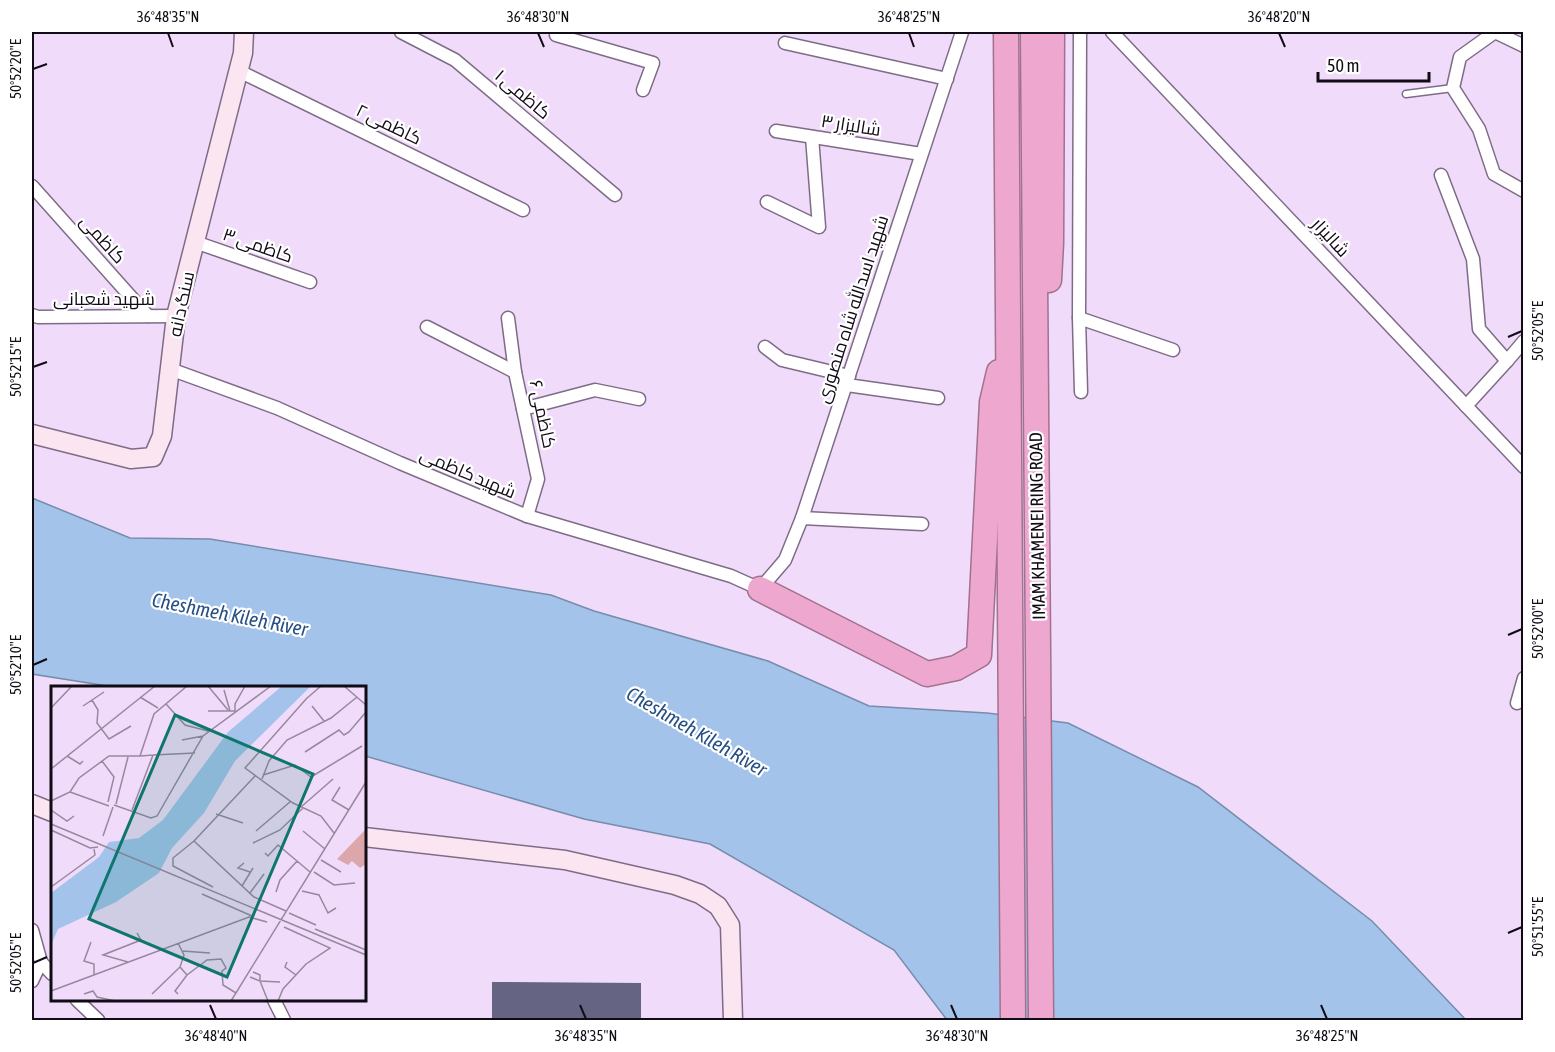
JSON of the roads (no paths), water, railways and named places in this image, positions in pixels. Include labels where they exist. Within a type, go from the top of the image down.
[{"type":"highway","name":"IMAM KHAMENEI RING ROAD","points":[[1006,32],[1013,1020]]},
{"type":"highway","name":"IMAM KHAMENEI RING ROAD","points":[[1033,32],[1041,1020]]},
{"type":"highway","points":[[1036,471],[1051,243],[1052,32]]},
{"type":"highway","points":[[760,589],[927,674],[956,668],[979,655],[992,402],[1008,338]]},
{"type":"street","name":"سنگ دانه","points":[[32,434],[131,459],[153,456],[162,436],[176,316],[239,70],[244,32]]},
{"type":"street","name":"کاظمی ۱","points":[[401,32],[455,60],[615,195]]},
{"type":"street","points":[[557,32],[556,35],[653,63],[643,90]]},
{"type":"street","name":"شهید اسدالله شاه منصوری","points":[[760,589],[785,560],[802,519],[962,32]]},
{"type":"street","points":[[1080,32],[1079,318],[1082,392]]},
{"type":"street","name":"شالیزار","points":[[1112,32],[1524,467]]},
{"type":"street","points":[[1524,46],[1495,32],[1460,57],[1453,88],[1479,129],[1494,174],[1524,191]]},
{"type":"street","points":[[785,43],[946,79]]},
{"type":"street","name":"کاظمی ۲","points":[[239,70],[523,210]]},
{"type":"street","name":"شالیزار ۳","points":[[776,131],[921,154]]},
{"type":"street","points":[[767,202],[819,227],[812,137]]},
{"type":"street","points":[[1441,175],[1473,259],[1479,329],[1508,361]]},
{"type":"street","name":"کاظمی","points":[[32,186],[148,316]]},
{"type":"street","name":"کاظمی ۳","points":[[195,242],[310,282]]},
{"type":"street","name":"شهید شعبانی","points":[[32,315],[176,316]]},
{"type":"street","name":"کاظمی ۶","points":[[508,318],[515,372],[538,479],[526,516]]},
{"type":"street","points":[[1079,318],[1173,350]]},
{"type":"street","points":[[427,327],[515,372]]},
{"type":"street","points":[[1466,406],[1508,361],[1524,340]]},
{"type":"street","points":[[765,347],[782,360],[848,380],[938,398]]},
{"type":"street","name":"شهید کاظمی","points":[[170,369],[277,408],[526,516],[731,576],[760,589]]},
{"type":"street","points":[[523,409],[595,390],[639,399]]},
{"type":"street","points":[[802,519],[922,524]]},
{"type":"street","points":[[1517,703],[1524,678]]},
{"type":"street","points":[[32,804],[51,812]]},
{"type":"street","points":[[366,837],[565,860],[675,885],[700,894],[718,906],[730,925],[734,1018]]},
{"type":"street","points":[[32,930],[41,962],[51,973]]},
{"type":"street","points":[[32,981],[41,962]]},
{"type":"street","points":[[79,1001],[98,1020]]},
{"type":"street","points":[[275,1001],[284,1020]]},
{"type":"lane","points":[[1406,94],[1453,88]]},
{"type":"water","name":"Cheshmeh Kileh River","points":[[32,498],[130,538],[210,539],[551,595],[594,611],[768,661],[869,706],[987,713],[1068,723],[1198,787],[1372,921],[1466,1020],[947,1020],[894,950],[710,844],[584,819],[366,756],[366,686],[107,686],[32,674]]}]
